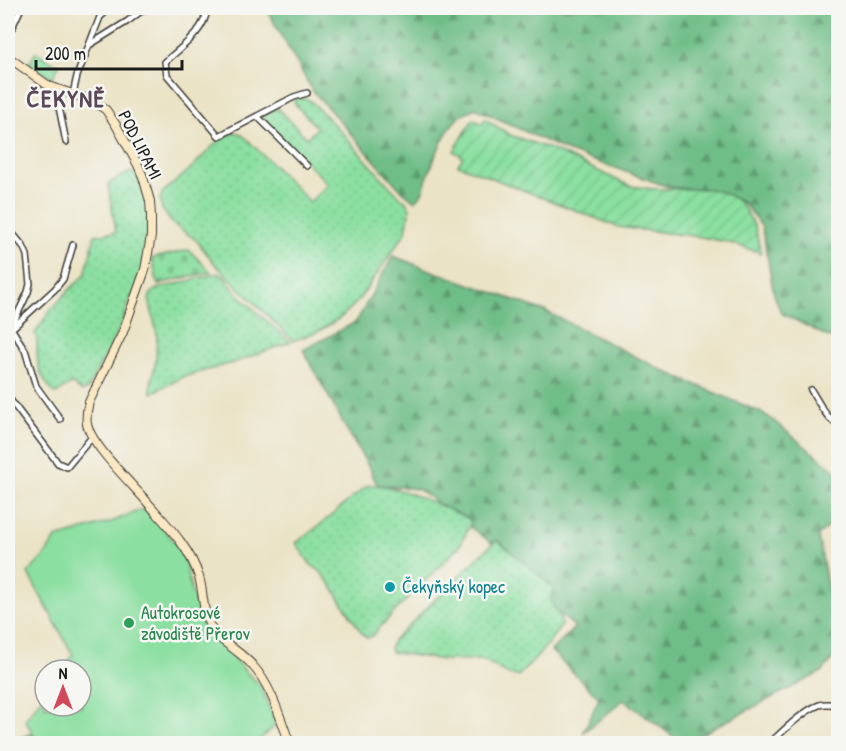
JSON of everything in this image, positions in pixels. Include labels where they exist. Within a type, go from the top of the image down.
[{"type":"main road","name":"POD LIPAMI","points":[[8,57],[46,84],[102,106],[112,117],[141,171],[146,186],[151,209],[150,244],[145,270],[123,332],[89,402],[87,421],[92,436]]},
{"type":"main road","points":[[92,436],[188,552],[200,582],[206,615],[212,629],[257,670],[266,685],[290,744]]},
{"type":"street","points":[[8,36],[21,8]]},
{"type":"street","points":[[73,94],[77,76],[100,17],[110,8]]},
{"type":"street","points":[[91,44],[145,8]]},
{"type":"street","points":[[207,8],[206,16],[197,32],[165,62],[167,75],[219,136],[294,97],[307,93]]},
{"type":"street","points":[[58,90],[58,102],[66,142]]},
{"type":"street","points":[[258,117],[307,166]]},
{"type":"street","points":[[8,228],[23,246],[27,255],[30,284],[9,330]]},
{"type":"street","points":[[9,330],[55,290],[63,279],[72,245]]},
{"type":"street","points":[[9,330],[25,350],[36,386],[60,418]]},
{"type":"street","points":[[812,390],[828,417],[838,425]]},
{"type":"street","points":[[8,397],[58,463],[67,467],[92,436]]},
{"type":"street","points":[[769,744],[792,723],[817,706],[838,705]]},
{"type":"green space","points":[[266,8],[838,8],[838,342],[781,313],[774,294],[762,227],[744,203],[719,191],[669,187],[569,152],[475,108],[462,115],[451,126],[436,155],[422,193],[415,201],[399,188],[312,90]]},
{"type":"green space","points":[[36,52],[59,66],[52,78],[29,64]]},
{"type":"green space","points":[[297,98],[311,101],[410,208],[406,232],[358,301],[343,316],[319,331],[293,341],[215,264],[196,240],[172,223],[162,209],[160,199],[163,192],[218,141],[233,132],[246,138],[310,202],[328,184],[262,117],[277,108],[307,138],[317,128],[295,104],[294,100]]},
{"type":"green space","points":[[473,119],[482,124],[485,119],[510,135],[553,150],[630,186],[654,189],[707,189],[730,196],[742,204],[755,227],[761,253],[727,242],[701,237],[618,227],[458,165],[463,157],[454,151]]},
{"type":"green space","points":[[130,172],[136,175],[141,182],[147,204],[147,241],[140,279],[123,321],[88,389],[81,391],[71,384],[56,394],[47,385],[39,368],[35,333],[50,311],[85,275],[95,235],[116,232],[108,185]]},
{"type":"green space","points":[[189,250],[211,272],[158,285],[152,258]]},
{"type":"green space","points":[[393,256],[545,311],[666,372],[760,412],[838,473],[838,518],[818,536],[829,594],[838,599],[838,652],[822,672],[684,743],[624,700],[583,733],[599,698],[551,651],[575,627],[554,607],[551,599],[554,589],[552,586],[497,540],[492,543],[470,527],[469,519],[440,505],[418,489],[378,485],[303,350],[356,322]]},
{"type":"green space","points":[[219,273],[247,303],[290,342],[236,362],[183,377],[152,393],[151,383],[156,360],[157,334],[149,299],[151,294],[157,289]]},
{"type":"green space","points":[[369,485],[391,488],[420,497],[470,519],[471,523],[459,547],[372,636],[367,638],[331,585],[320,571],[311,565],[296,543]]},
{"type":"green space","name":"Autokrosové závodiště Přerov","points":[[140,510],[146,510],[183,552],[192,593],[205,632],[224,645],[260,685],[277,724],[256,743],[39,744],[25,720],[33,709],[33,718],[93,718],[93,658],[71,658],[73,655],[28,573],[45,555],[56,538],[114,521]]},
{"type":"green space","points":[[497,540],[542,576],[554,589],[551,601],[562,625],[538,656],[518,676],[509,675],[484,660],[443,660],[391,652],[392,642]]},
{"type":"green space","points":[[30,734],[45,736],[61,744],[9,744],[12,740]]},
{"type":"waterway","points":[[832,744],[838,739]]},
{"type":"place","name":"Čekyňský kopec","points":[[390,587]]},
{"type":"place","name":"Autokrosové závodiště Přerov","points":[[129,623]]},
{"type":"district","name":"ČEKYNĚ","points":[[66,99]]}]
